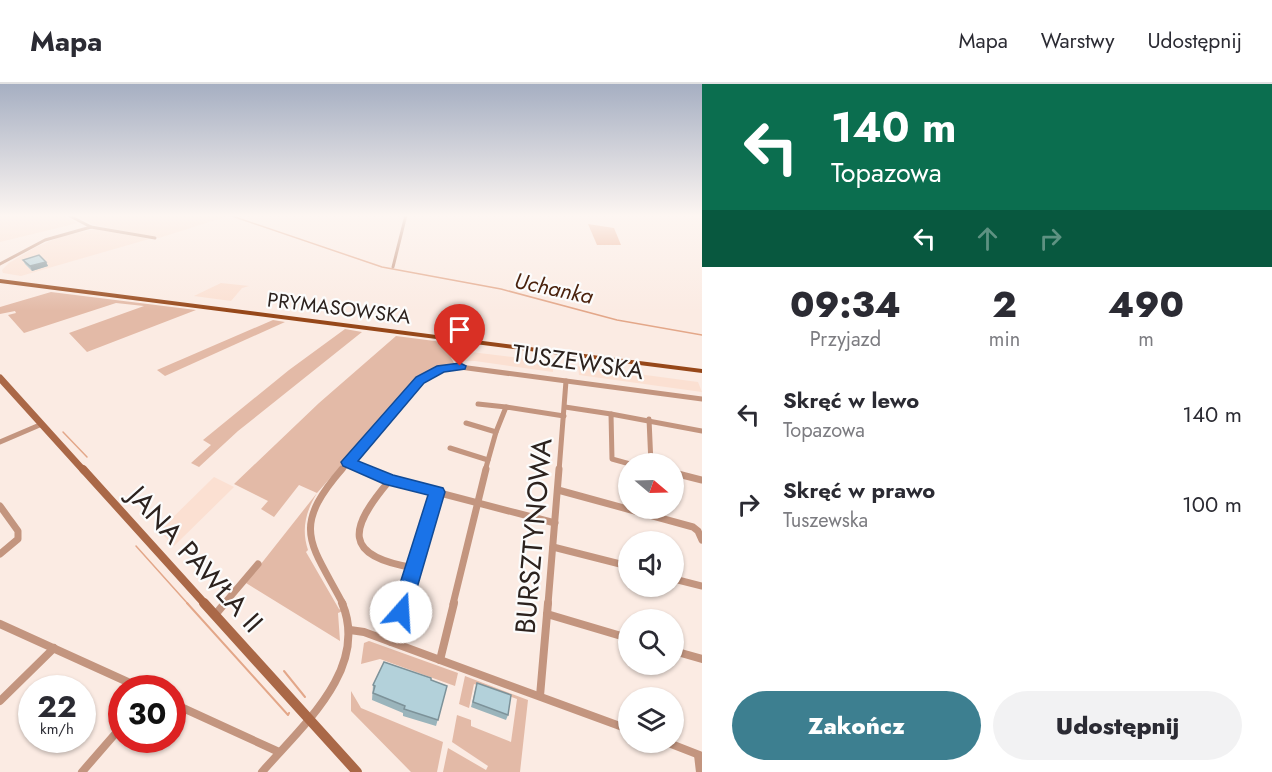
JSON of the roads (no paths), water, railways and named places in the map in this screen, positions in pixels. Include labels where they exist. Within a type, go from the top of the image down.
[{"type":"main road","name":"PRYMASOWSKA","points":[[0,281],[702,372]]},
{"type":"street","points":[[0,264],[32,247]]},
{"type":"street","points":[[393,267],[398,247]]},
{"type":"street","name":"TUSZEWSKA","points":[[262,772],[279,752],[300,710],[324,698],[347,651],[350,630],[345,604],[310,544],[308,527],[312,510],[317,500],[348,462],[420,380],[433,371],[460,366],[702,399]]},
{"type":"street","name":"JANA PAWŁA II","points":[[0,378],[357,772]]},
{"type":"street","name":"BURSZTYNOWA","points":[[540,696],[564,416],[567,407],[566,381]]},
{"type":"street","points":[[478,404],[564,416]]},
{"type":"street","points":[[440,660],[488,460],[506,407]]},
{"type":"street","points":[[567,407],[649,419],[702,431]]},
{"type":"street","points":[[611,414],[612,459],[618,461]]},
{"type":"street","points":[[649,419],[651,453]]},
{"type":"street","points":[[466,423],[496,432]]},
{"type":"street","points":[[0,442],[42,424]]},
{"type":"street","points":[[450,447],[488,460]]},
{"type":"street","points":[[348,462],[390,480],[555,523]]},
{"type":"street","points":[[684,476],[702,480]]},
{"type":"street","points":[[390,480],[359,522],[359,538],[374,558],[415,568]]},
{"type":"street","points":[[558,490],[618,504]]},
{"type":"street","points":[[392,642],[437,492]]},
{"type":"street","points":[[0,507],[18,531],[18,539],[0,554]]},
{"type":"street","points":[[672,519],[693,527],[698,531],[702,540]]},
{"type":"street","points":[[553,547],[618,563]]},
{"type":"street","points":[[215,615],[258,564]]},
{"type":"street","points":[[684,582],[702,586]]},
{"type":"street","points":[[547,614],[618,635]]},
{"type":"street","points":[[0,624],[113,675]]},
{"type":"street","points":[[350,630],[364,632],[618,725]]},
{"type":"street","points":[[0,702],[54,648]]},
{"type":"street","points":[[684,654],[702,659]]},
{"type":"street","points":[[186,709],[279,752]]},
{"type":"street","points":[[82,772],[108,742]]},
{"type":"street","points":[[684,749],[700,755],[700,772]]},
{"type":"waterway","name":"Uchanka","points":[[323,247],[382,267],[501,289],[617,320],[702,335]]},
{"type":"waterway","points":[[63,432],[87,457]]},
{"type":"waterway","points":[[136,546],[188,604]]},
{"type":"waterway","points":[[187,603],[288,715],[289,713]]},
{"type":"waterway","points":[[284,671],[305,697]]}]
